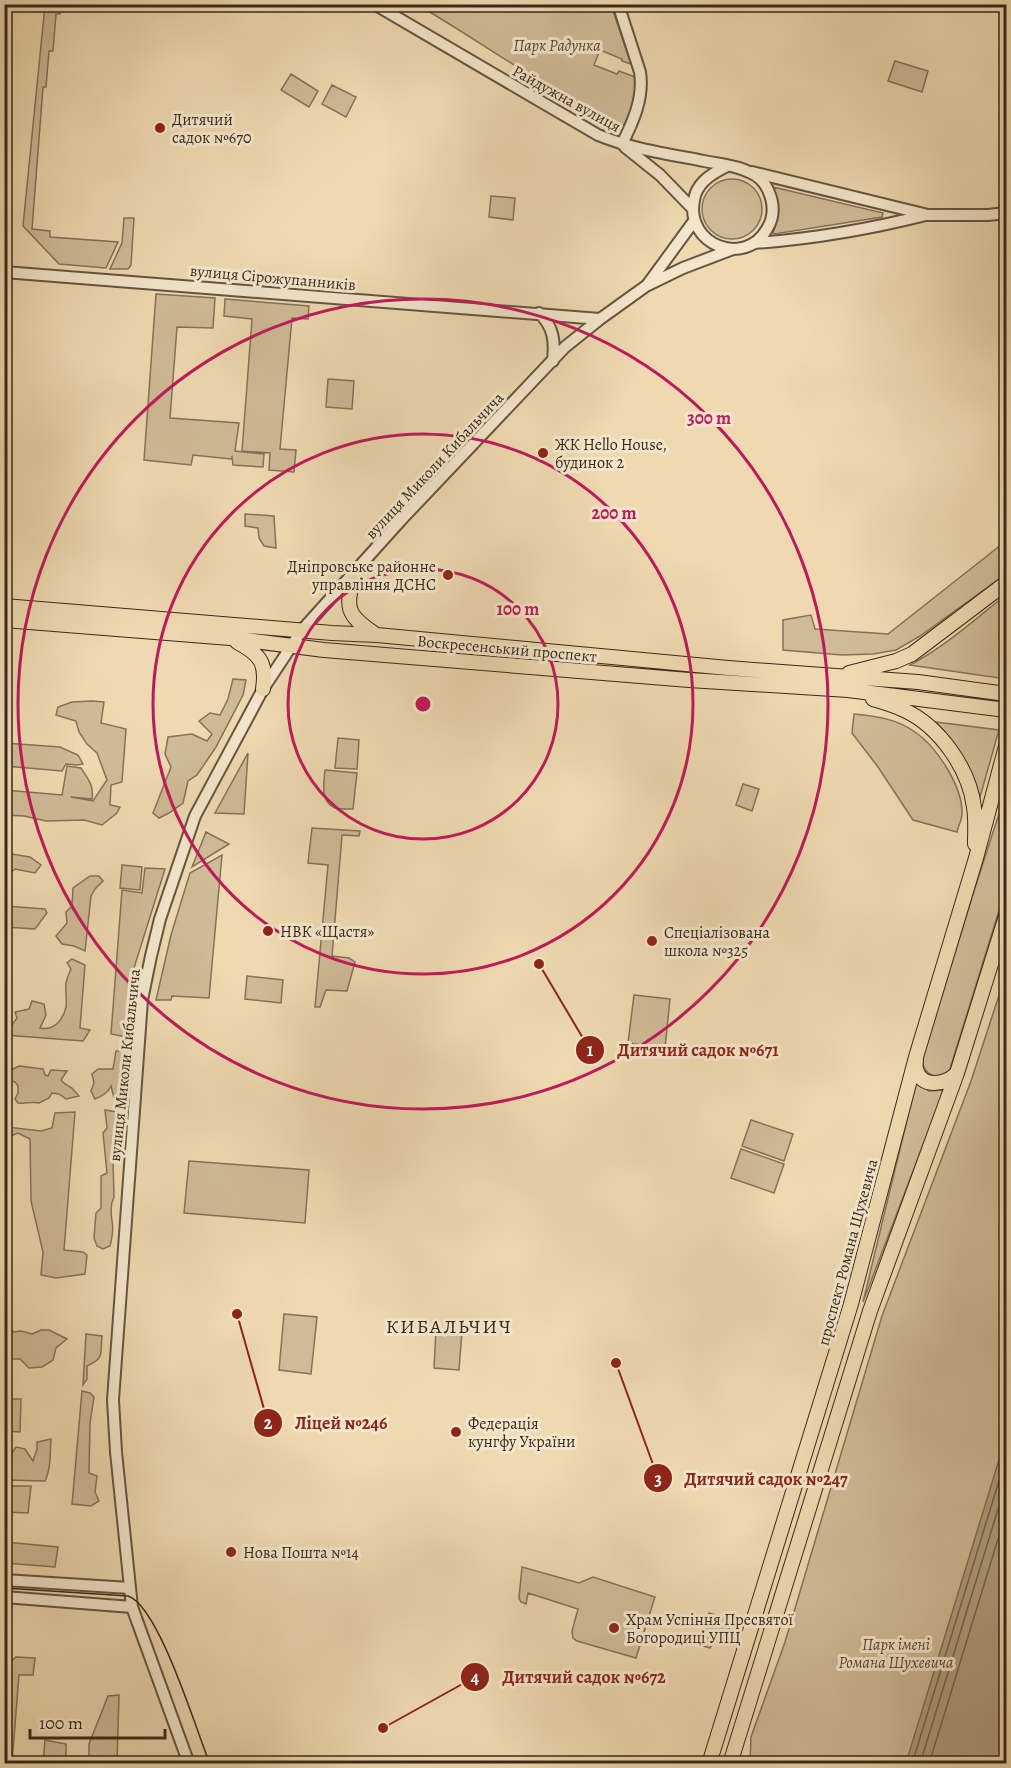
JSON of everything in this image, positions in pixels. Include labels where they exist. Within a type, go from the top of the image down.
[{"type":"main road","points":[[354,574],[348,594],[350,612],[359,624],[377,635]]},
{"type":"main road","points":[[838,676],[896,661],[912,654],[1006,583]]},
{"type":"main road","name":"Воскресенський проспект","points":[[4,606],[377,635],[918,682],[1006,694]]},
{"type":"main road","name":"Воскресенський проспект","points":[[4,620],[230,638],[336,651],[676,679],[848,690],[1006,710]]},
{"type":"main road","points":[[230,638],[256,653],[260,659],[265,670],[263,689]]},
{"type":"main road","points":[[848,690],[905,710],[926,723],[948,747],[961,767],[969,786],[974,807],[976,858]]},
{"type":"main road","name":"проспект Романа Шухевича","points":[[709,1764],[851,1304],[916,1057],[976,858],[1006,746]]},
{"type":"main road","points":[[730,1764],[870,1311],[957,1073],[1006,916]]},
{"type":"main road","points":[[916,1057],[916,1069],[920,1075],[932,1083],[946,1082],[957,1073]]},
{"type":"street","name":"Райдужна вулиця","points":[[374,4],[598,135],[622,144],[727,166]]},
{"type":"street","name":"Райдужна вулиця","points":[[618,4],[642,83],[632,126],[622,144]]},
{"type":"street","name":"Райдужна вулиця","points":[[622,144],[660,175],[692,208]]},
{"type":"street","points":[[746,170],[757,176],[772,197],[771,223],[754,243],[744,248],[723,248],[713,244],[699,231],[694,221],[692,208],[695,194],[702,182],[727,166],[746,170],[928,215]]},
{"type":"street","points":[[754,243],[788,241],[876,227],[928,215],[1006,213]]},
{"type":"street","name":"вулиця Миколи Кибальчича","points":[[646,286],[694,221]]},
{"type":"street","name":"вулиця Миколи Кибальчича","points":[[189,1764],[132,1607],[113,1400],[142,1000],[160,919],[195,816],[263,689],[302,630],[402,519],[565,347],[646,286],[683,268],[733,249]]},
{"type":"street","name":"вулиця Сірожупанників","points":[[4,272],[600,319]]},
{"type":"street","points":[[539,314],[549,325],[554,338],[552,361]]},
{"type":"street","points":[[4,1580],[130,1588]]},
{"type":"street","points":[[4,1597],[132,1607]]},
{"type":"green space","points":[[45,5],[61,5],[60,14],[56,14],[53,51],[49,51],[46,87],[43,87],[32,229],[50,231],[50,237],[118,242],[106,268],[59,264],[23,226]]},
{"type":"green space","name":"Парк Радунка","points":[[418,5],[611,5],[631,64],[600,50],[594,65],[617,74],[619,71],[635,77],[637,93],[628,126],[612,122],[590,111]]},
{"type":"green space","points":[[895,61],[928,71],[922,92],[888,81]]},
{"type":"green space","points":[[291,74],[318,91],[309,107],[281,90]]},
{"type":"green space","points":[[332,85],[356,97],[346,117],[322,104]]},
{"type":"green space","points":[[732,179],[749,184],[757,192],[762,209],[757,226],[749,234],[732,239],[715,234],[707,226],[702,209],[707,192],[715,184]]},
{"type":"green space","points":[[773,187],[883,213],[882,217],[774,234],[778,210]]},
{"type":"green space","points":[[491,196],[515,198],[513,220],[489,217]]},
{"type":"green space","points":[[124,218],[134,218],[131,265],[128,269],[110,269],[122,243]]},
{"type":"green space","points":[[156,294],[215,298],[213,328],[177,327],[170,418],[239,423],[235,451],[264,454],[263,467],[233,465],[232,457],[231,459],[193,455],[191,465],[144,460]]},
{"type":"green space","points":[[225,299],[309,306],[308,319],[292,318],[280,449],[296,450],[294,472],[269,470],[270,453],[242,451],[252,319],[224,316]]},
{"type":"green space","points":[[328,379],[354,381],[352,409],[326,407]]},
{"type":"green space","points":[[245,514],[274,516],[276,548],[264,546],[259,538],[258,528],[245,526]]},
{"type":"green space","points":[[1006,541],[1006,574],[920,636],[896,650],[873,654],[842,655],[783,650],[783,620],[811,615],[815,629],[888,634]]},
{"type":"green space","points":[[1006,595],[1006,679],[910,665],[948,641]]},
{"type":"green space","points":[[233,679],[246,680],[243,695],[216,747],[197,775],[188,781],[183,803],[159,818],[153,813],[171,767],[165,754],[168,737],[192,734],[207,741],[212,734],[199,721],[210,713],[220,715],[228,699]]},
{"type":"green space","points":[[72,702],[104,702],[101,723],[126,729],[122,782],[111,785],[110,805],[120,807],[117,813],[102,825],[84,820],[46,821],[5,815],[5,790],[62,795],[67,766],[81,768],[92,790],[92,799],[71,797],[93,801],[107,780],[97,753],[79,732],[76,721],[56,715],[58,707]]},
{"type":"green space","points":[[854,714],[894,721],[915,732],[932,747],[947,768],[958,792],[962,814],[957,832],[913,820],[852,733]]},
{"type":"green space","points":[[936,722],[999,730],[980,797],[962,757]]},
{"type":"green space","points":[[338,738],[359,740],[357,769],[335,768]]},
{"type":"green space","points":[[4,743],[60,747],[78,755],[83,764],[66,764],[62,771],[5,766]]},
{"type":"green space","points":[[248,753],[244,814],[215,813]]},
{"type":"green space","points":[[325,770],[357,773],[353,809],[338,809],[326,800],[324,795]]},
{"type":"green space","points":[[743,784],[759,789],[752,811],[736,805]]},
{"type":"green space","points":[[1006,792],[1006,888],[949,1072],[940,1076],[932,1075],[925,1069],[922,1060]]},
{"type":"green space","points":[[312,828],[360,831],[359,836],[342,835],[332,956],[349,958],[355,962],[347,991],[326,990],[320,1007],[315,1007],[328,865],[308,863]]},
{"type":"green space","points":[[206,832],[229,844],[192,867]]},
{"type":"green space","points":[[5,853],[30,857],[41,865],[35,873],[15,869],[5,875]]},
{"type":"green space","points":[[222,855],[209,998],[172,996],[171,1000],[156,1000],[171,935],[190,873]]},
{"type":"green space","points":[[122,865],[142,867],[140,890],[120,888]]},
{"type":"green space","points":[[145,868],[165,869],[134,968],[127,1037],[111,1034],[122,890],[142,893]]},
{"type":"green space","points":[[90,876],[99,876],[103,881],[91,896],[85,951],[62,944],[56,936],[67,923],[66,912],[72,906],[73,888]]},
{"type":"green space","points":[[5,906],[45,909],[47,913],[35,929],[5,927]]},
{"type":"green space","points":[[72,959],[85,965],[80,1028],[90,1030],[83,1041],[5,1035],[17,1018],[15,1012],[29,1009],[32,1001],[44,1004],[46,1015],[40,1028],[50,1028],[57,1024],[66,1007],[66,983],[71,969],[67,963]]},
{"type":"green space","name":"Парк імені Романа Шухевича","points":[[1006,974],[1006,1763],[750,1764],[751,1737],[785,1642],[882,1316],[971,1081]]},
{"type":"green space","points":[[247,976],[283,980],[281,1003],[245,999]]},
{"type":"green space","points":[[634,995],[670,999],[665,1048],[628,1043]]},
{"type":"green space","points":[[116,1051],[123,1051],[121,1099],[114,1098],[111,1086],[108,1091],[95,1099],[91,1091],[94,1083],[92,1074],[98,1069],[113,1069]]},
{"type":"green space","points":[[5,1065],[9,1071],[19,1066],[43,1069],[45,1075],[48,1076],[51,1070],[67,1071],[61,1080],[79,1096],[66,1099],[59,1094],[52,1093],[49,1098],[39,1103],[18,1103],[15,1099],[18,1086],[15,1082],[6,1080],[10,1089],[5,1096]]},
{"type":"green space","points":[[916,1083],[929,1091],[944,1090],[863,1302]]},
{"type":"green space","points":[[105,1110],[118,1112],[113,1160],[114,1197],[111,1209],[113,1234],[110,1246],[103,1249],[97,1246],[94,1238],[96,1213],[101,1208],[101,1176],[107,1173],[103,1133],[107,1128]]},
{"type":"green space","points":[[75,1112],[64,1250],[83,1252],[87,1255],[85,1274],[56,1278],[41,1275],[43,1252],[31,1201],[30,1139],[18,1133],[7,1134],[7,1127],[41,1131],[52,1128],[55,1113]]},
{"type":"green space","points":[[751,1120],[793,1134],[784,1161],[742,1146]]},
{"type":"green space","points":[[741,1149],[784,1164],[774,1193],[731,1178]]},
{"type":"green space","points":[[189,1161],[309,1170],[305,1223],[184,1213]]},
{"type":"green space","points":[[284,1314],[317,1317],[311,1374],[279,1370]]},
{"type":"green space","points":[[5,1327],[14,1332],[32,1334],[41,1330],[49,1330],[67,1339],[56,1348],[53,1360],[42,1367],[29,1368],[20,1359],[12,1359],[5,1369]]},
{"type":"green space","points":[[436,1330],[462,1331],[459,1370],[434,1368]]},
{"type":"green space","points":[[86,1334],[102,1336],[99,1358],[87,1366],[87,1379],[83,1385]]},
{"type":"green space","points":[[82,1391],[94,1397],[90,1423],[89,1473],[97,1476],[95,1492],[99,1501],[91,1506],[72,1504]]},
{"type":"green space","points":[[5,1399],[21,1399],[20,1432],[5,1431]]},
{"type":"green space","points":[[51,1439],[49,1466],[45,1481],[5,1480],[11,1456],[16,1447],[25,1449],[33,1461],[37,1442]]},
{"type":"green space","points":[[5,1486],[31,1486],[28,1513],[5,1512]]},
{"type":"green space","points":[[5,1542],[58,1547],[55,1567],[5,1563]]},
{"type":"green space","points":[[522,1567],[579,1583],[593,1577],[655,1597],[636,1658],[573,1638],[572,1631],[578,1609],[528,1593],[526,1604],[521,1602],[519,1598]]},
{"type":"green space","points":[[709,1613],[732,1620],[724,1645],[714,1642],[710,1648],[699,1645]]},
{"type":"green space","points":[[16,1657],[35,1658],[33,1675],[19,1675],[12,1763],[5,1763],[4,1682],[6,1665]]},
{"type":"green space","points":[[119,1695],[117,1763],[89,1763],[89,1744],[108,1696]]},
{"type":"green space","points":[[45,1740],[66,1744],[66,1763],[43,1763]]},
{"type":"water","points":[[1006,1437],[1006,1748],[1002,1763],[906,1763]]},
{"type":"tram line","points":[[4,1588],[128,1596],[140,1605],[164,1645],[210,1764]]},
{"type":"place","name":"Дитячий садок №670","points":[[160,128]]},
{"type":"place","name":"ЖК Hello House, будинок 2","points":[[543,453]]},
{"type":"place","name":"Дніпровське районне управління ДСНС","points":[[448,575]]},
{"type":"place","name":"НВК «Щастя»","points":[[268,931]]},
{"type":"place","name":"Спеціалізована школа №325","points":[[652,941]]},
{"type":"place","name":"Дитячий садок №671","points":[[539,964]]},
{"type":"place","name":"Ліцей №246","points":[[237,1314]]},
{"type":"place","name":"Дитячий садок №247","points":[[616,1363]]},
{"type":"place","name":"Федерація кунгфу України","points":[[456,1432]]},
{"type":"place","name":"Нова Пошта №14","points":[[231,1552]]},
{"type":"place","name":"Храм Успіння Пресвятої Богородиці УПЦ","points":[[614,1628]]},
{"type":"place","name":"Дитячий садок №672","points":[[383,1728]]},
{"type":"district","name":"КИБАЛЬЧИЧ","points":[[449,1326]]}]
